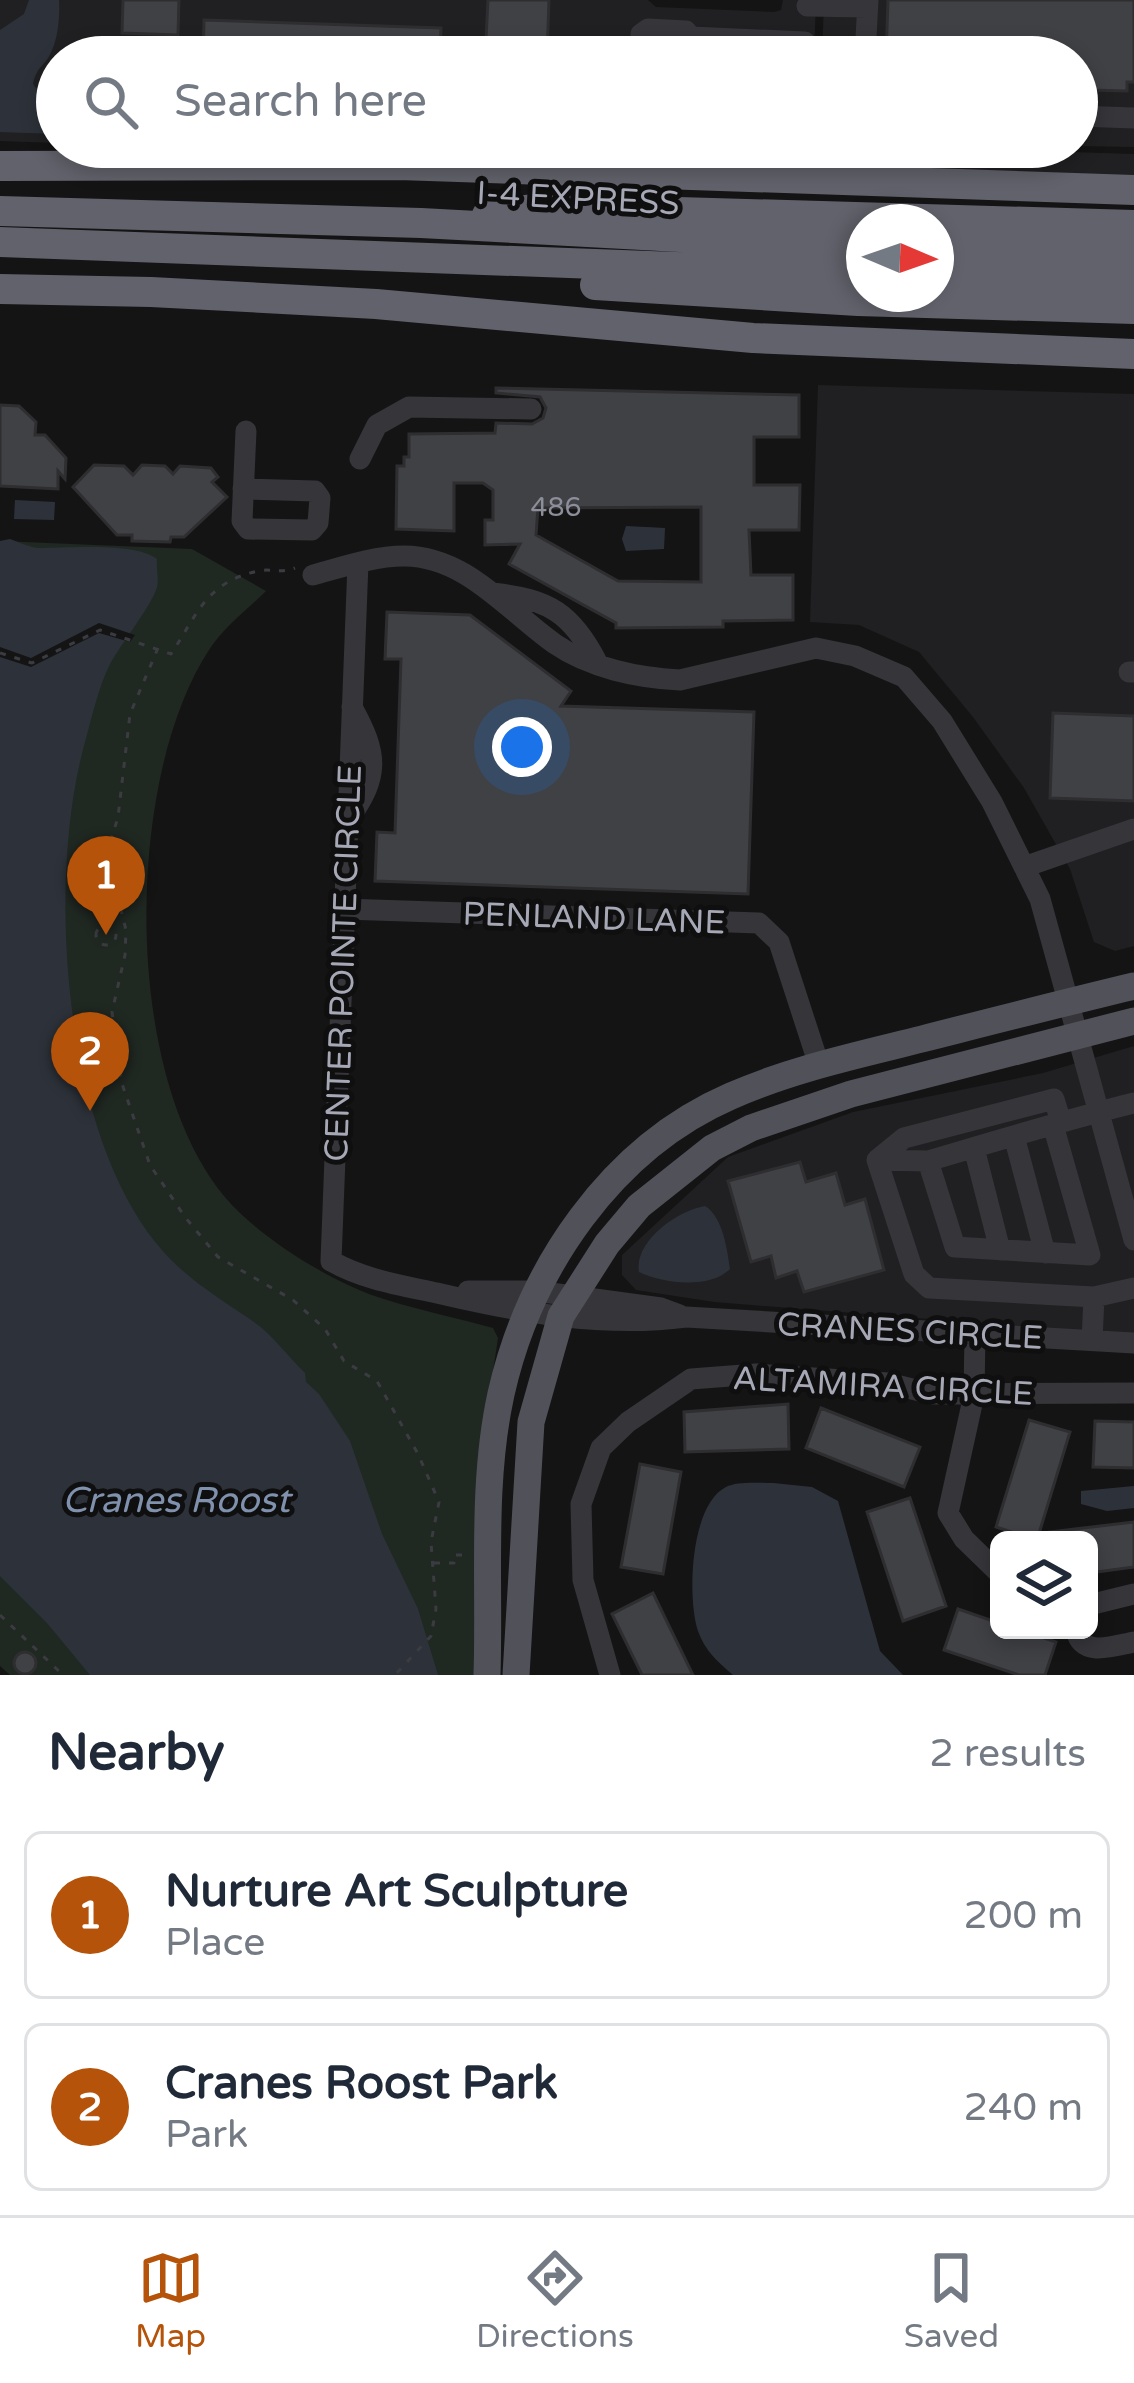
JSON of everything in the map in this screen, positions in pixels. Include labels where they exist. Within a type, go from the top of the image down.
[{"type":"highway","points":[[0,166],[36,166]]},
{"type":"highway","points":[[488,168],[1134,190]]},
{"type":"highway","points":[[421,224],[542,208],[1134,225]]},
{"type":"highway","name":"I-4 EXPRESS","points":[[0,211],[421,224],[846,246]]},
{"type":"highway","name":"I-4 EXPRESS","points":[[0,242],[846,273]]},
{"type":"highway","points":[[954,248],[1134,253]]},
{"type":"highway","points":[[387,259],[438,273],[721,295],[1134,309]]},
{"type":"highway","points":[[954,277],[1134,282]]},
{"type":"highway","points":[[0,289],[376,304],[754,338],[1134,354]]},
{"type":"main road","points":[[488,1675],[491,1472],[500,1395],[531,1302],[568,1234],[610,1183],[649,1146],[728,1097],[819,1065],[1134,986]]},
{"type":"main road","points":[[516,1675],[531,1422],[567,1306],[638,1206],[712,1148],[751,1128],[851,1094],[1134,1022]]},
{"type":"street","points":[[805,36],[807,3],[867,4],[866,36]]},
{"type":"street","points":[[641,36],[648,29],[686,31],[688,36]]},
{"type":"street","points":[[1098,117],[1134,118]]},
{"type":"street","points":[[360,459],[377,425],[410,407],[531,409]]},
{"type":"street","points":[[244,489],[246,431]]},
{"type":"street","points":[[304,571],[407,556],[463,571],[559,646],[598,664],[680,680],[816,648],[855,656],[904,677],[942,721],[992,802],[1040,899],[1134,1240]]},
{"type":"street","name":"CENTER POINTE CIRCLE","points":[[358,562],[331,1261],[391,1286],[531,1302]]},
{"type":"street","points":[[1024,867],[1134,829]]},
{"type":"street","name":"PENLAND LANE","points":[[344,909],[759,923],[779,942],[819,1065]]},
{"type":"street","points":[[877,1160],[904,1138],[1054,1099],[1090,1255],[955,1247],[928,1161]]},
{"type":"street","points":[[877,1160],[928,1161],[1134,1102]]},
{"type":"street","points":[[1014,1136],[1045,1252]]},
{"type":"street","points":[[974,1148],[1000,1250]]},
{"type":"street","points":[[877,1160],[914,1274],[929,1288],[1094,1297],[1134,1288]]},
{"type":"street","points":[[1092,1341],[1094,1297]]},
{"type":"street","name":"CRANES CIRCLE","points":[[531,1302],[661,1308],[686,1317],[1134,1343]]},
{"type":"street","points":[[976,1334],[974,1395],[948,1513],[964,1539],[990,1564]]},
{"type":"street","name":"ALTAMIRA CIRCLE","points":[[610,1675],[583,1580],[581,1504],[601,1448],[628,1422],[691,1379],[756,1374],[888,1383],[932,1394],[1134,1393]]},
{"type":"street","points":[[1098,1603],[1134,1594]]},
{"type":"street","points":[[1078,1639],[1086,1647],[1099,1649],[1134,1642]]},
{"type":"path","points":[[0,653],[32,663],[100,630],[171,654],[190,616],[221,585],[262,569],[275,574],[304,571]]},
{"type":"path","points":[[158,648],[130,714],[118,817],[107,854],[126,934],[112,1012],[121,1081],[149,1166],[218,1257],[292,1300],[325,1329],[344,1361],[377,1381],[418,1454],[439,1502],[431,1542],[436,1609],[431,1636],[395,1675]]},
{"type":"path","points":[[116,934],[126,934]]},
{"type":"path","points":[[434,1563],[454,1563],[454,1555],[471,1556]]},
{"type":"path","points":[[0,1615],[63,1675]]},
{"type":"shaded area","points":[[0,0],[648,0],[656,7],[774,12],[781,10],[783,0],[816,0],[815,36],[36,36],[36,142],[0,141]]},
{"type":"shaded area","points":[[824,0],[1134,0],[1134,147],[1098,146],[1098,36],[823,36]]},
{"type":"shaded area","points":[[1098,153],[1134,154],[1134,177],[848,168],[1098,168]]},
{"type":"shaded area","points":[[818,385],[1134,394],[1134,946],[1115,951],[1094,942],[1070,869],[1024,788],[919,652],[859,625],[810,622]]},
{"type":"shaded area","name":"Cranes Roost","points":[[0,541],[192,549],[266,591],[209,650],[181,707],[161,775],[149,852],[147,932],[153,1012],[169,1087],[196,1153],[232,1205],[284,1248],[347,1285],[493,1328],[498,1338],[485,1425],[474,1675],[10,1675],[0,1666]]},
{"type":"shaded area","points":[[1134,1046],[1134,1335],[714,1302],[636,1290],[622,1275],[622,1255],[728,1157],[853,1112],[1043,1073]]},
{"type":"water","points":[[29,0],[59,0],[56,36],[36,36],[36,133],[0,132],[0,30],[24,14]]},
{"type":"water","points":[[15,500],[55,502],[54,520],[14,519]]},
{"type":"water","points":[[626,526],[665,528],[664,549],[626,551],[622,539]]},
{"type":"water","name":"Cranes Roost","points":[[10,539],[38,548],[134,550],[157,559],[154,595],[102,683],[73,799],[66,931],[82,1071],[100,1136],[125,1194],[156,1243],[190,1277],[274,1340],[305,1373],[306,1382],[350,1441],[382,1534],[418,1609],[438,1675],[90,1675],[0,1576],[0,541]]},
{"type":"water","points":[[705,1206],[720,1225],[730,1269],[711,1280],[686,1282],[639,1272],[643,1250],[659,1230]]},
{"type":"water","points":[[773,1483],[812,1487],[838,1501],[880,1651],[903,1675],[733,1675],[708,1650],[698,1631],[693,1597],[694,1553],[705,1512],[726,1487]]},
{"type":"water","points":[[1134,1486],[1134,1508],[1107,1511],[1081,1504],[1081,1491]]},
{"type":"pier","points":[[99,623],[135,635],[130,642],[99,633],[31,667],[0,657],[0,647],[31,658]]},
{"type":"building","points":[[123,0],[179,0],[178,35],[122,33]]},
{"type":"building","points":[[488,0],[549,0],[548,36],[486,36]]},
{"type":"building","points":[[888,0],[1134,0],[1134,82],[1127,82],[1127,91],[1098,90],[1098,36],[887,36]]},
{"type":"building","points":[[204,20],[441,28],[441,36],[204,36]]},
{"type":"building","points":[[496,388],[799,395],[799,437],[754,437],[754,485],[800,485],[799,530],[749,530],[751,575],[793,575],[793,620],[723,621],[723,627],[616,628],[616,623],[509,564],[520,544],[485,545],[485,520],[493,520],[493,490],[483,483],[454,483],[454,531],[396,529],[397,466],[404,466],[404,457],[409,457],[409,434],[495,433],[496,423],[532,424],[543,418],[546,408],[540,397],[496,393]],"holes":[[[701,507],[701,582],[618,581],[536,535],[538,508]]]},
{"type":"building","points":[[0,405],[19,406],[36,422],[35,435],[45,435],[66,458],[65,479],[58,471],[58,489],[0,486]]},
{"type":"building","points":[[94,465],[124,466],[133,475],[142,465],[165,466],[173,474],[180,466],[211,468],[218,477],[212,482],[227,497],[184,537],[171,537],[170,542],[132,541],[132,535],[117,535],[73,487]]},
{"type":"building","points":[[387,612],[470,615],[571,691],[561,706],[754,712],[748,894],[375,881],[377,832],[395,833],[401,659],[385,659]]},
{"type":"building","points":[[1053,713],[1134,716],[1134,801],[1050,798]]},
{"type":"building","points":[[800,1162],[806,1182],[836,1173],[845,1205],[865,1199],[884,1270],[804,1292],[797,1271],[776,1278],[771,1256],[751,1262],[728,1181]]},
{"type":"building","points":[[788,1404],[789,1449],[685,1452],[684,1412]]},
{"type":"building","points":[[821,1408],[920,1447],[904,1487],[806,1448]]},
{"type":"building","points":[[1029,1420],[1070,1432],[1040,1531],[996,1527]]},
{"type":"building","points":[[1095,1421],[1134,1422],[1134,1468],[1093,1467]]},
{"type":"building","points":[[640,1464],[681,1472],[663,1574],[621,1567]]},
{"type":"building","points":[[910,1498],[946,1606],[903,1621],[867,1512]]},
{"type":"building","points":[[1134,1522],[1134,1567],[1098,1572],[1098,1531],[1058,1531]]},
{"type":"building","points":[[653,1593],[693,1675],[642,1675],[612,1614]]},
{"type":"building","points":[[958,1609],[990,1620],[990,1639],[1056,1642],[1045,1675],[1019,1675],[944,1650]]},
{"type":"building","points":[[25,1652],[36,1663],[25,1674],[14,1663]]},
{"type":"place","name":"Nurture Art Sculpture","points":[[106,935]]},
{"type":"place","name":"Cranes Roost Park","points":[[90,1111]]}]
